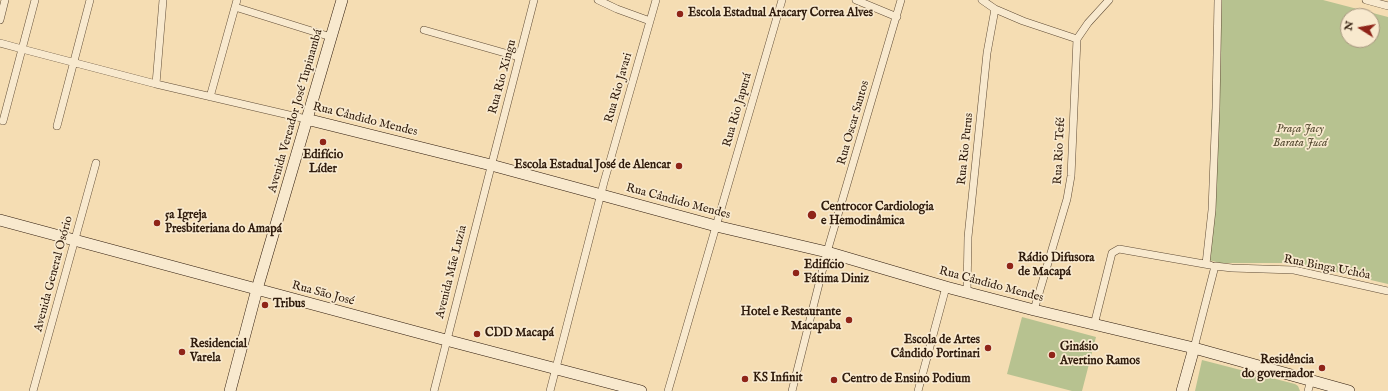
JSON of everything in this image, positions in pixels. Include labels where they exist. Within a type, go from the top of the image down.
[{"type":"street","points":[[0,20],[5,0]]},
{"type":"street","points":[[3,121],[35,0]]},
{"type":"street","points":[[56,126],[90,0]]},
{"type":"street","points":[[156,84],[163,0]]},
{"type":"street","name":"Avenida Vereador José Tupinambá","points":[[230,391],[257,289],[342,0]]},
{"type":"street","name":"Rua Rio Xingu","points":[[492,162],[534,0]]},
{"type":"street","points":[[598,0],[617,9],[650,21]]},
{"type":"street","name":"Rua Rio Javari","points":[[550,391],[604,182],[656,0]]},
{"type":"street","name":"Rua Rio Japurá","points":[[668,391],[782,0]]},
{"type":"street","points":[[856,0],[897,17]]},
{"type":"street","name":"Rua Oscar Santos","points":[[792,391],[827,252],[902,0]]},
{"type":"street","points":[[982,0],[995,9],[1023,21],[1077,39],[1088,23],[1109,0]]},
{"type":"street","points":[[1206,264],[1212,202],[1216,108],[1218,0]]},
{"type":"street","points":[[1366,0],[1388,6]]},
{"type":"street","points":[[210,97],[236,4],[331,37]]},
{"type":"street","name":"Rua Rio Purus","points":[[967,292],[968,238],[987,52],[995,9]]},
{"type":"street","points":[[424,30],[519,57]]},
{"type":"street","name":"Rua Rio Tefé","points":[[1034,310],[1066,205],[1071,176],[1077,39]]},
{"type":"street","name":"Rua Cândido Mendes","points":[[0,43],[156,84],[492,162],[716,226],[827,252],[946,287],[1034,310],[1194,348],[1315,386],[1349,391]]},
{"type":"street","name":"Avenida Mãe Luzia","points":[[434,391],[492,162]]},
{"type":"street","name":"Avenida General Osório","points":[[33,391],[96,163]]},
{"type":"street","name":"Rua São José","points":[[0,220],[556,370],[640,391]]},
{"type":"street","name":"Rua Binga Uchôa","points":[[1094,325],[1112,253],[1119,249],[1215,266],[1294,270],[1388,291]]},
{"type":"street","points":[[1182,391],[1215,266]]},
{"type":"street","points":[[918,391],[946,287]]},
{"type":"green space","name":"Praça Jacy Barata Jucá","points":[[1217,0],[1323,0],[1354,8],[1340,8],[1340,48],[1380,48],[1380,15],[1388,17],[1388,284],[1306,265],[1282,263],[1220,263],[1205,259],[1212,204],[1211,126]]},
{"type":"green space","name":"Ginásio Avertino Ramos","points":[[1022,317],[1096,337],[1082,391],[1072,391],[1007,374]]},
{"type":"green space","points":[[1202,360],[1295,384],[1298,386],[1300,391],[1195,391]]},
{"type":"place","name":"Escola Estadual Aracary Correa Alves","points":[[680,14]]},
{"type":"place","name":"Edifício Líder","points":[[323,142]]},
{"type":"place","name":"Escola Estadual José de Alencar","points":[[679,166]]},
{"type":"place","name":"Centrocor Cardiologia e Hemodinâmica","points":[[812,215]]},
{"type":"place","name":"5a Igreja Presbiteriana do Amapá","points":[[157,223]]},
{"type":"place","name":"Rádio Difusora de Macapá","points":[[1010,266]]},
{"type":"place","name":"Edifício Fátima Diniz","points":[[796,273]]},
{"type":"place","name":"Tribus","points":[[265,305]]},
{"type":"place","name":"Hotel e Restaurante Macapaba","points":[[849,320]]},
{"type":"place","name":"CDD Macapá","points":[[477,334]]},
{"type":"place","name":"Escola de Artes Cândido Portinari","points":[[988,348]]},
{"type":"place","name":"Residencial Varela","points":[[182,352]]},
{"type":"place","name":"Ginásio Avertino Ramos","points":[[1052,355]]},
{"type":"place","name":"Residência do governador","points":[[1322,368]]},
{"type":"place","name":"KS Infinit","points":[[745,379]]},
{"type":"place","name":"Centro de Ensino Podium","points":[[834,380]]}]
